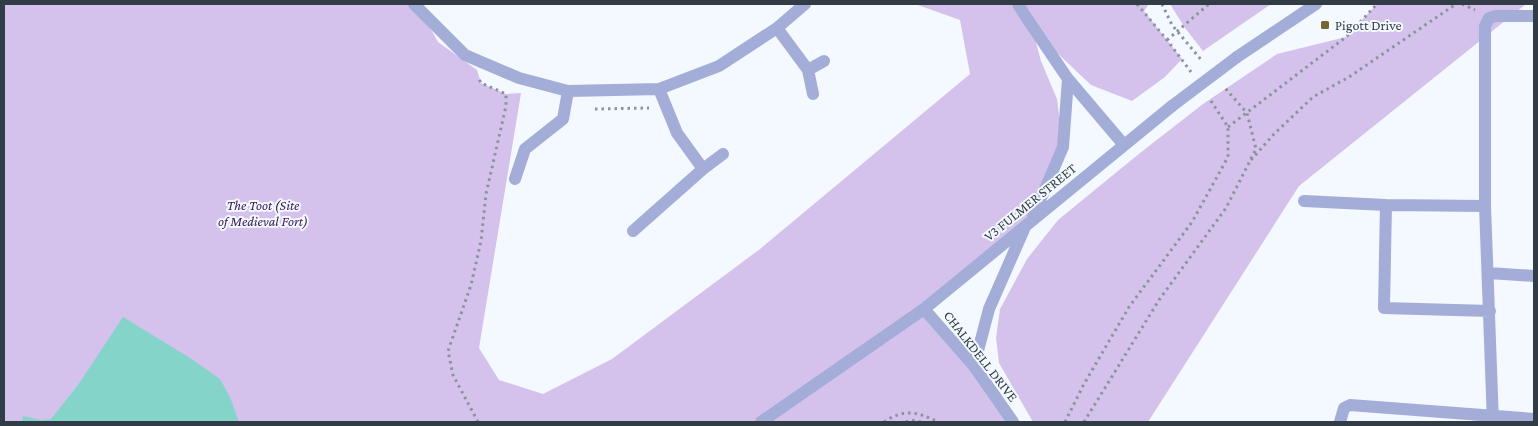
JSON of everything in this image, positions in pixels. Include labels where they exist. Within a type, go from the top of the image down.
[{"type":"street","points":[[414,4],[465,55],[519,78],[568,91],[660,89],[718,66],[777,28],[805,4]]},
{"type":"street","points":[[1018,4],[1068,79],[1124,145]]},
{"type":"street","name":"V3 FULMER STREET","points":[[761,422],[924,309],[1172,106],[1237,57],[1316,4]]},
{"type":"street","points":[[1493,419],[1485,206],[1485,26],[1490,18],[1496,16],[1534,16]]},
{"type":"street","points":[[777,28],[808,70],[813,94]]},
{"type":"street","points":[[808,70],[824,61]]},
{"type":"street","points":[[974,366],[989,309],[1063,147],[1068,79]]},
{"type":"street","points":[[660,89],[677,132],[703,169]]},
{"type":"street","points":[[515,179],[525,149],[564,119],[568,91]]},
{"type":"street","points":[[633,231],[703,169],[724,154]]},
{"type":"street","points":[[1304,201],[1386,205],[1485,206]]},
{"type":"street","points":[[1386,205],[1384,308],[1490,311]]},
{"type":"street","points":[[1489,273],[1534,276]]},
{"type":"street","name":"CHALKDELL DRIVE","points":[[924,309],[974,366],[1013,422]]},
{"type":"street","points":[[1340,422],[1344,408],[1350,405],[1493,419],[1534,419]]},
{"type":"path","points":[[1137,4],[1192,74]]},
{"type":"path","points":[[1162,4],[1172,25],[1205,64]]},
{"type":"path","points":[[1167,40],[1176,30],[1209,4]]},
{"type":"path","points":[[1228,127],[1346,37],[1378,4]]},
{"type":"path","points":[[1249,162],[1274,134],[1314,97],[1349,77],[1456,4]]},
{"type":"path","points":[[478,75],[481,83],[506,94],[506,106],[486,194],[481,241],[471,285],[448,350],[453,375],[478,422]]},
{"type":"path","points":[[1084,422],[1159,300],[1226,208],[1256,149],[1247,113],[1223,86]]},
{"type":"path","points":[[1065,422],[1084,384],[1129,307],[1192,222],[1228,158],[1228,127],[1208,97]]},
{"type":"path","points":[[884,422],[904,412],[924,415],[938,422]]},
{"type":"path","points":[[906,422],[911,420],[921,422]]},
{"type":"green space","name":"The Toot (Site of Medieval Fort)","points":[[4,4],[414,4],[423,15],[438,42],[477,70],[481,83],[506,94],[521,93],[479,348],[499,380],[543,394],[612,359],[760,249],[970,74],[960,20],[915,4],[1149,4],[1144,11],[1182,59],[1165,77],[1132,101],[1091,85],[1054,50],[1028,13],[1041,61],[1057,99],[1063,147],[1032,220],[925,309],[1013,422],[4,422]]},
{"type":"green space","points":[[1170,4],[1271,4],[1203,51],[1185,28]]},
{"type":"green space","points":[[1377,4],[1526,4],[1299,186],[1148,422],[1033,422],[999,363],[996,338],[1000,309],[1027,259],[1058,220],[1203,104],[1277,54],[1346,37]]},
{"type":"shaded area","points":[[123,317],[190,358],[220,379],[230,397],[239,422],[22,422],[23,416],[41,420],[51,419],[78,385]]},
{"type":"place","name":"Pigott Drive","points":[[1325,25]]}]
